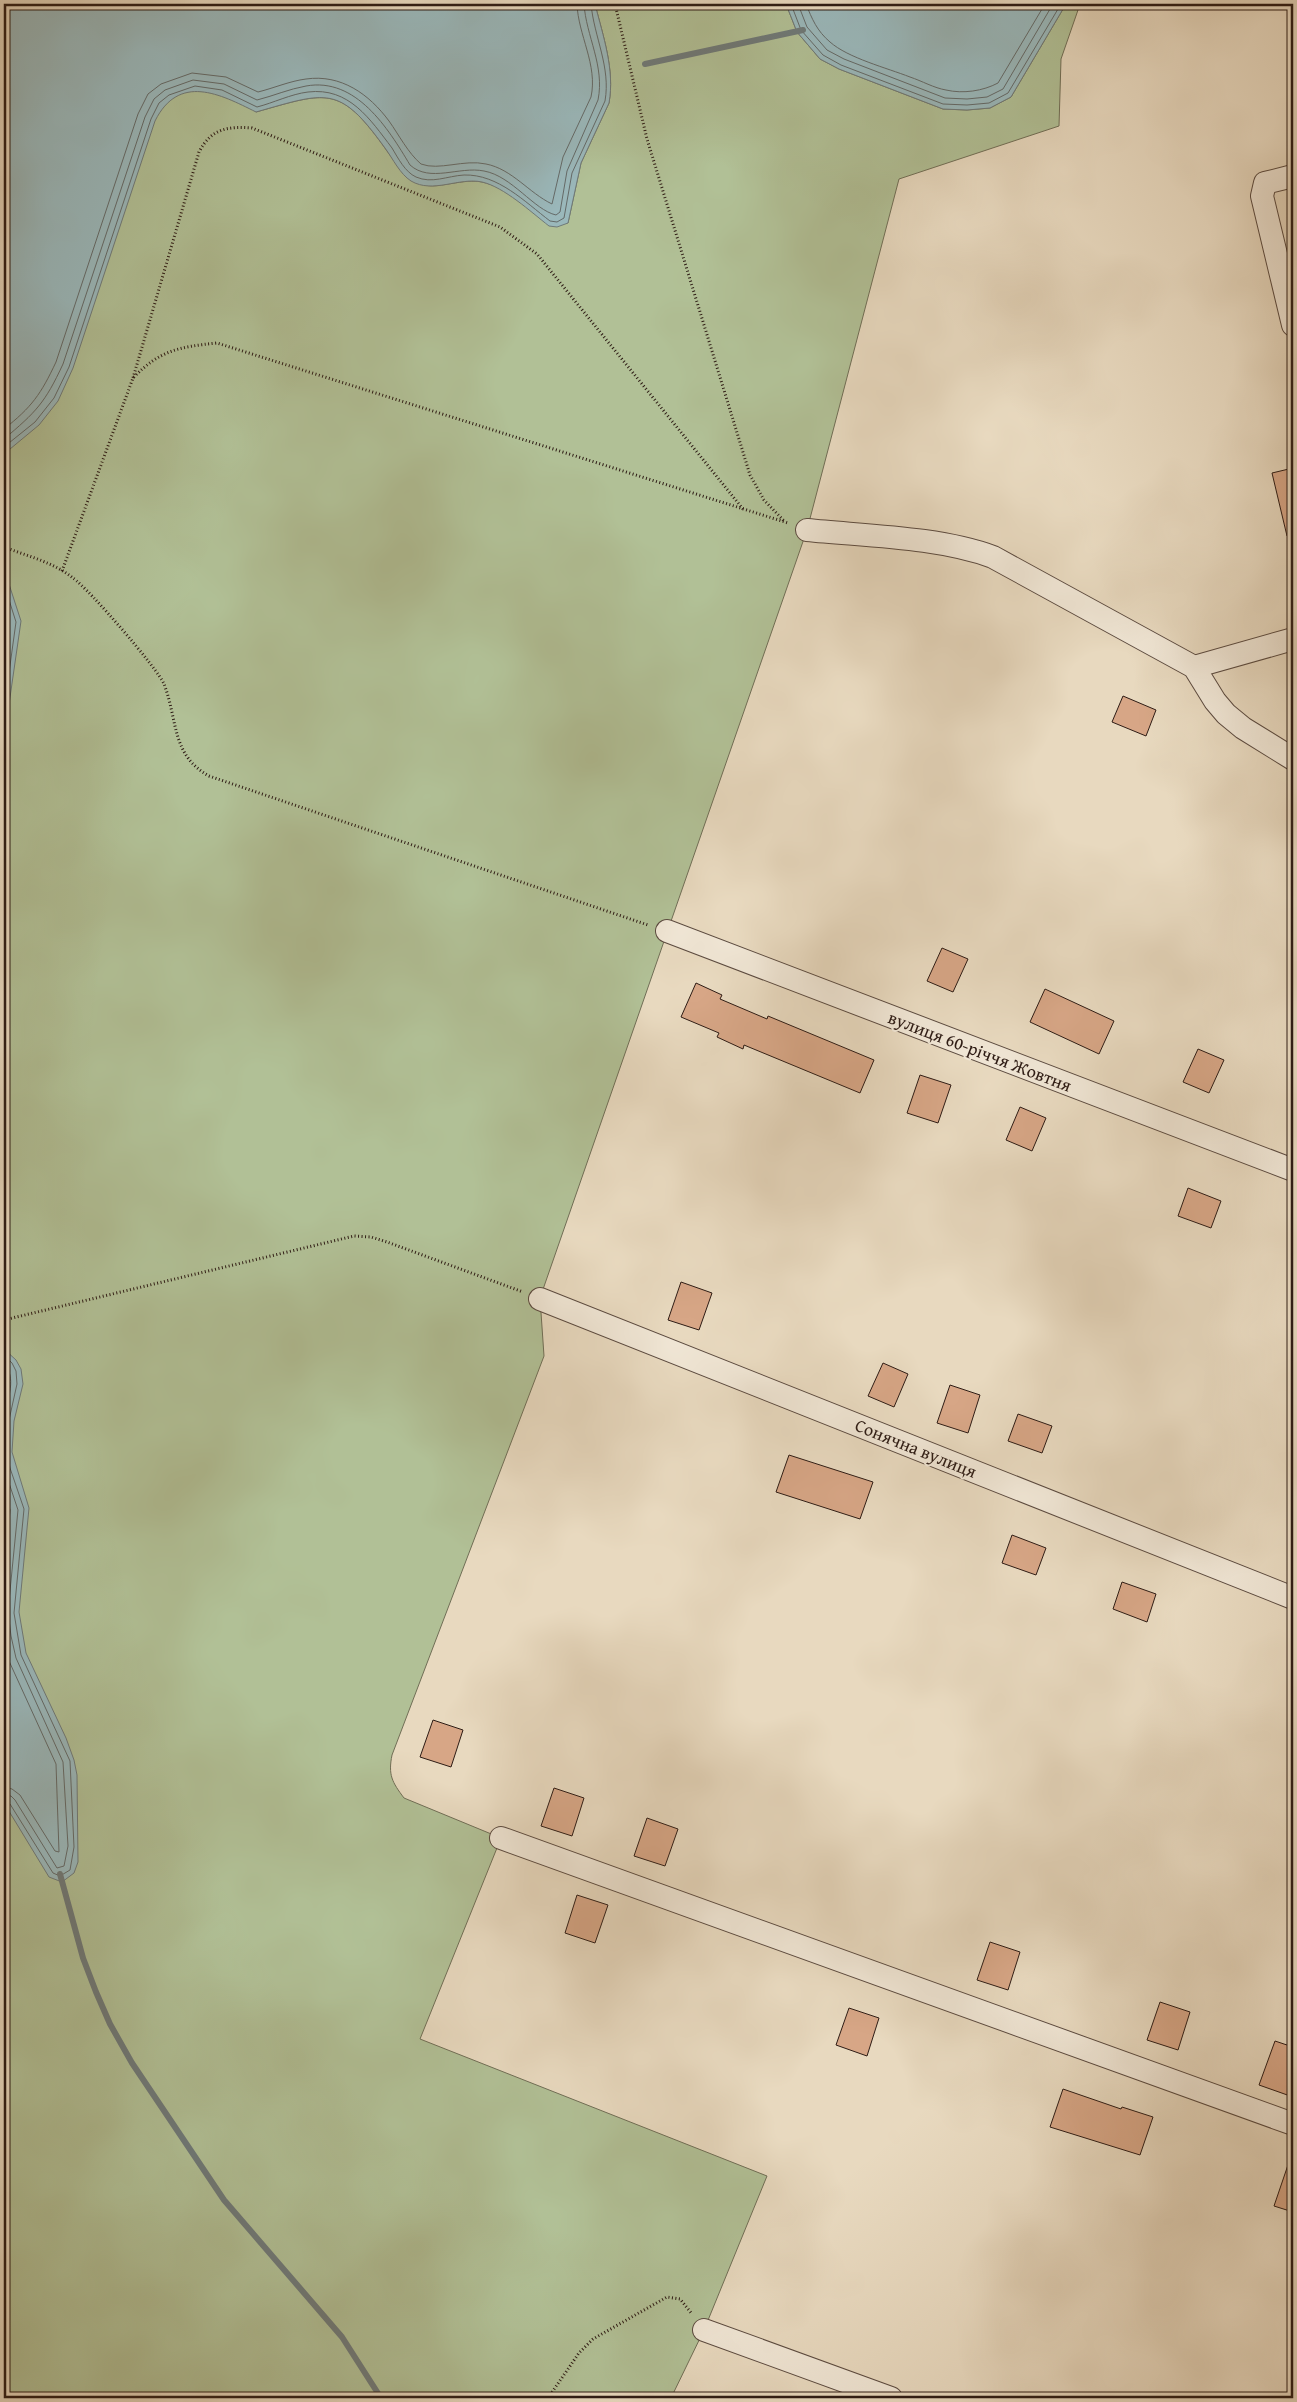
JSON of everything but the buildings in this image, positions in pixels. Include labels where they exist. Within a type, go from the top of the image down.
[{"type":"street","points":[[1293,176],[1265,183],[1262,196],[1293,325]]},
{"type":"street","points":[[807,530],[932,543],[974,550],[993,557],[1194,667],[1214,701],[1226,714],[1243,728],[1293,759]]},
{"type":"street","points":[[1194,667],[1293,639]]},
{"type":"street","name":"вулиця 60-річчя Жовтня","points":[[667,931],[1293,1170]]},
{"type":"street","name":"Сонячна вулиця","points":[[540,1298],[1293,1598]]},
{"type":"street","points":[[501,1838],[1293,2124]]},
{"type":"street","points":[[704,2330],[890,2398]]},
{"type":"path","points":[[615,4],[647,139],[750,475],[764,500],[786,522]]},
{"type":"path","points":[[62,571],[133,378],[199,152],[206,139],[218,131],[236,127],[252,128],[500,227],[521,240],[537,254],[743,509]]},
{"type":"path","points":[[133,378],[145,365],[161,354],[178,347],[217,343],[807,530]]},
{"type":"path","points":[[4,547],[53,565],[74,578],[159,674],[164,684],[180,746],[194,768],[209,776],[667,931]]},
{"type":"path","points":[[4,1320],[354,1236],[371,1237],[387,1242],[540,1298]]},
{"type":"path","points":[[548,2398],[579,2354],[593,2339],[667,2298],[680,2299],[704,2330]]},
{"type":"green space","points":[[4,4],[146,4],[256,112],[301,100],[332,99],[344,104],[357,114],[399,167],[413,179],[431,186],[467,181],[482,182],[513,194],[568,223],[581,163],[609,103],[609,66],[605,41],[595,4],[786,4],[797,32],[820,59],[839,69],[943,109],[967,110],[990,108],[1011,97],[1066,4],[1076,4],[1078,10],[1061,59],[1059,126],[899,179],[807,530],[540,1298],[544,1356],[392,1755],[392,1778],[404,1798],[501,1838],[420,2039],[767,2176],[704,2330],[671,2398],[4,2398]]},
{"type":"water","points":[[4,4],[595,4],[605,41],[609,66],[609,103],[581,163],[568,223],[557,227],[549,226],[508,194],[482,182],[473,181],[428,186],[419,185],[411,181],[400,170],[369,127],[343,103],[330,98],[300,100],[256,112],[215,94],[188,92],[176,97],[165,106],[155,121],[73,368],[58,401],[39,425],[4,454]]},
{"type":"water","points":[[786,4],[1066,4],[1011,97],[990,108],[967,110],[943,109],[839,69],[820,59],[797,32]]},
{"type":"water","points":[[4,577],[7,578],[21,621],[4,739]]},
{"type":"water","points":[[4,1349],[16,1360],[21,1369],[23,1384],[14,1421],[12,1452],[29,1508],[19,1612],[26,1653],[66,1738],[77,1775],[78,1862],[74,1873],[62,1882],[49,1877],[4,1803]]},
{"type":"waterway","points":[[645,64],[803,30]]},
{"type":"waterway","points":[[60,1874],[83,1958],[110,2024],[132,2063],[224,2200],[342,2337],[381,2398]]}]
